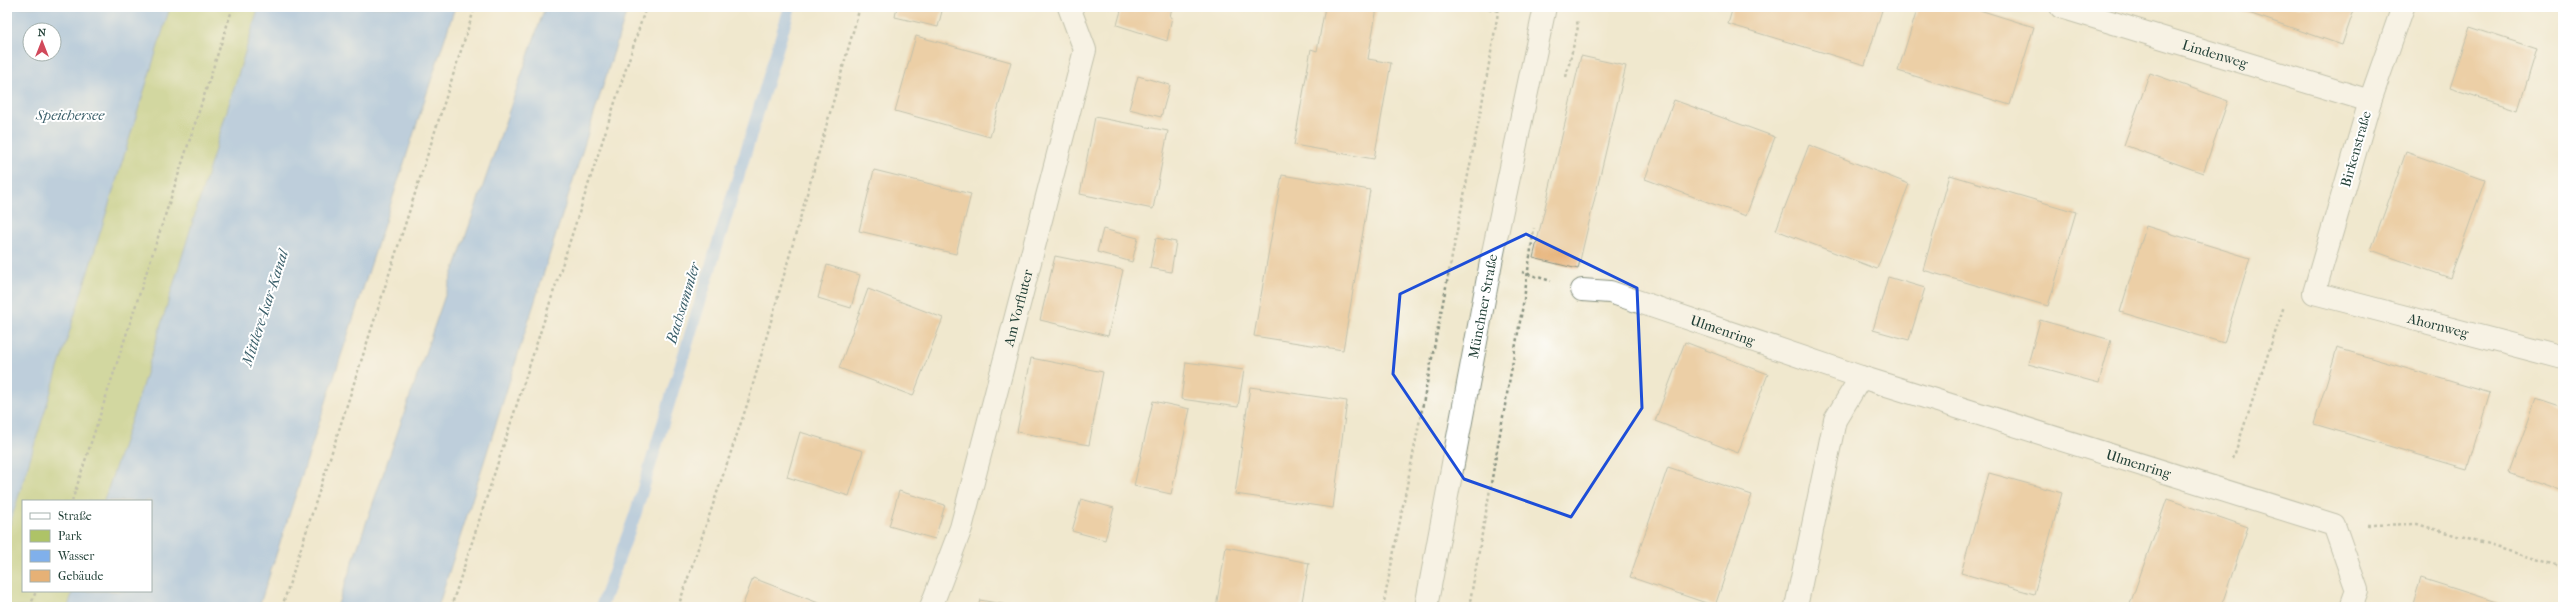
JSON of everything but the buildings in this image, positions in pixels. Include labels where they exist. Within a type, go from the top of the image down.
[{"type":"street","name":"Am Vorfluter","points":[[931,607],[961,528],[1085,50],[1069,7]]},
{"type":"street","name":"Münchner Straße","points":[[1426,607],[1490,262],[1544,7]]},
{"type":"street","name":"Lindenweg","points":[[2061,7],[2370,101]]},
{"type":"street","name":"Birkenstraße","points":[[2314,293],[2370,101],[2403,7]]},
{"type":"street","name":"Ulmenring","points":[[1582,290],[1610,292],[1861,377],[2223,489],[2334,525]]},
{"type":"street","name":"Ahornweg","points":[[2314,293],[2563,358]]},
{"type":"street","points":[[1796,607],[1835,420],[1861,377]]},
{"type":"street","points":[[2334,525],[2357,590],[2351,607]]},
{"type":"path","points":[[72,500],[233,7]]},
{"type":"path","points":[[282,607],[475,7]]},
{"type":"path","points":[[451,607],[646,7]]},
{"type":"path","points":[[678,607],[748,402],[860,7]]},
{"type":"path","points":[[1483,7],[1498,11]]},
{"type":"path","points":[[1383,607],[1481,109],[1499,7]]},
{"type":"path","points":[[1565,81],[1578,27],[1576,14]]},
{"type":"path","points":[[1469,607],[1524,299],[1535,220]]},
{"type":"path","points":[[2223,489],[2284,306],[2314,293]]},
{"type":"path","points":[[2334,525],[2417,524],[2563,568]]},
{"type":"path","points":[[30,607],[36,592]]},
{"type":"highlighted area","points":[[1526,234],[1637,288],[1642,408],[1571,517],[1464,479],[1393,374],[1400,294]]},
{"type":"green space","points":[[170,7],[259,7],[137,403],[104,500],[22,500],[22,592],[73,592],[68,607],[7,607],[7,533]]},
{"type":"water","name":"Speichersee","points":[[7,7],[170,7],[7,533]]},
{"type":"water","name":"Mittlere-Isar-Kanal","points":[[259,7],[455,7],[259,607],[68,607],[73,592],[152,592],[152,500],[104,500],[137,403]]},
{"type":"water","points":[[545,7],[628,7],[438,607],[337,607]]},
{"type":"waterway","name":"Bachsammler","points":[[601,607],[635,515],[790,7]]}]
